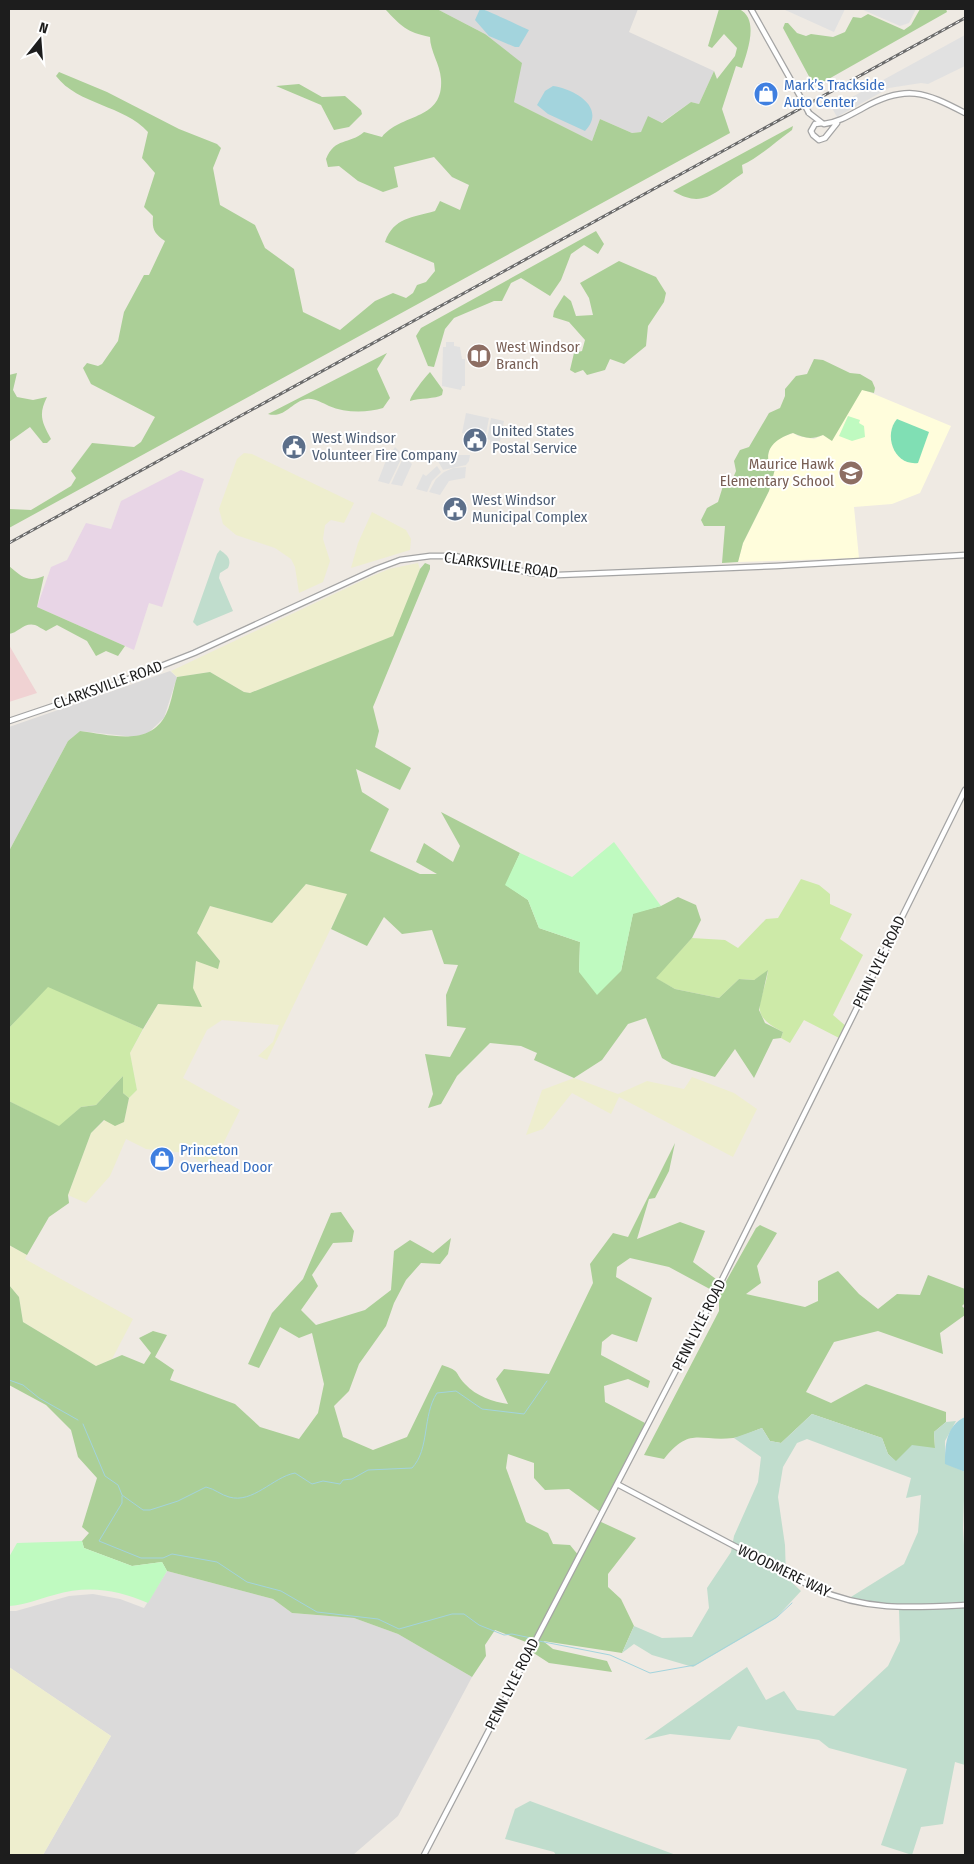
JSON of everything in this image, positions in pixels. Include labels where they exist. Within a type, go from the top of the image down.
[{"type":"street","points":[[751,9],[809,113],[812,133],[816,139],[825,138],[838,122],[879,99],[908,93],[933,96],[965,113]]},
{"type":"street","points":[[809,113],[828,128],[828,133]]},
{"type":"street","points":[[812,127],[823,123],[838,122]]},
{"type":"street","name":"CLARKSVILLE ROAD","points":[[9,721],[95,692],[194,652],[376,568],[409,558],[455,556],[531,573],[558,575],[776,566],[965,555]]},
{"type":"street","name":"PENN LYLE ROAD","points":[[424,1855],[696,1331],[965,790]]},
{"type":"street","name":"WOODMERE WAY","points":[[616,1484],[814,1588],[840,1598],[892,1608],[965,1604]]},
{"type":"shaded area","points":[[437,9],[638,9],[629,32],[714,71],[699,104],[691,102],[661,123],[641,132],[632,133],[600,119],[592,141],[514,102],[485,34]]},
{"type":"shaded area","points":[[783,9],[845,9],[834,32]]},
{"type":"shaded area","points":[[861,9],[916,9],[909,23],[900,26]]},
{"type":"shaded area","points":[[965,35],[965,66],[928,84],[921,83],[889,88],[837,117],[832,108]]},
{"type":"shaded area","points":[[446,342],[454,342],[454,346],[460,347],[462,359],[465,359],[465,386],[462,386],[461,390],[442,386],[443,347],[446,347]]},
{"type":"shaded area","name":"Maurice Hawk Elementary School","points":[[862,389],[951,426],[920,493],[892,504],[854,507],[859,558],[738,562],[743,543],[769,491],[775,469],[770,467],[767,459],[770,447],[777,439],[793,433],[798,436],[814,439],[823,435]]},
{"type":"shaded area","points":[[466,413],[489,418],[486,434],[467,431],[467,434],[462,433]]},
{"type":"shaded area","points":[[491,418],[504,421],[500,441],[496,441],[495,445],[490,444],[490,440],[487,439]]},
{"type":"shaded area","points":[[395,447],[403,455],[389,484],[378,481],[385,463]]},
{"type":"shaded area","points":[[453,455],[470,455],[469,461],[466,465],[443,470],[438,461]]},
{"type":"shaded area","points":[[404,456],[412,464],[402,486],[391,484]]},
{"type":"shaded area","points":[[437,466],[441,472],[432,481],[427,492],[416,489],[423,474],[426,476]]},
{"type":"shaded area","points":[[466,467],[465,478],[449,481],[440,495],[429,492],[436,479],[444,472],[453,468]]},
{"type":"shaded area","points":[[181,470],[204,479],[162,607],[149,603],[134,650],[37,607],[51,567],[67,560],[86,523],[111,529],[121,501]]},
{"type":"shaded area","points":[[9,645],[37,693],[9,702]]},
{"type":"shaded area","points":[[170,671],[177,677],[164,718],[148,733],[134,737],[80,731],[68,741],[9,851],[9,727]]},
{"type":"shaded area","points":[[167,1571],[273,1599],[292,1613],[354,1618],[398,1634],[472,1677],[398,1816],[353,1855],[43,1855],[111,1736],[9,1667],[9,1611],[16,1611],[69,1596],[93,1594],[120,1599],[144,1608]]},
{"type":"green space","points":[[385,9],[437,9],[485,34],[522,63],[514,102],[592,141],[600,119],[632,133],[641,132],[648,116],[662,123],[691,102],[699,104],[714,71],[717,79],[735,56],[737,48],[724,34],[712,48],[708,46],[719,9],[739,9],[749,20],[750,36],[742,68],[736,66],[722,109],[730,133],[9,528],[9,509],[31,510],[71,486],[76,478],[71,471],[92,443],[134,447],[141,442],[155,417],[91,384],[83,368],[87,363],[98,366],[102,364],[118,341],[124,312],[144,275],[149,275],[165,241],[154,231],[153,216],[144,207],[155,173],[142,158],[148,132],[127,116],[76,93],[65,86],[56,76],[59,72],[107,92],[179,129],[217,144],[221,148],[213,168],[220,205],[255,225],[265,248],[294,269],[303,312],[340,330],[375,301],[393,293],[406,298],[413,293],[417,285],[426,282],[435,271],[434,263],[385,242],[393,228],[399,223],[411,217],[435,211],[440,201],[460,210],[469,185],[452,177],[434,157],[394,167],[398,187],[383,192],[358,181],[339,166],[328,167],[326,159],[338,144],[353,139],[364,132],[382,137],[390,129],[429,109],[436,102],[440,93],[440,73],[430,37],[404,28]]},
{"type":"green space","points":[[920,9],[946,9],[947,12],[818,85],[812,82],[783,28],[785,23],[788,23],[797,33],[806,36],[811,34],[833,37],[845,32],[853,17],[861,18],[868,14],[904,30],[911,25]]},
{"type":"green space","points":[[299,84],[322,97],[345,96],[361,110],[362,114],[349,127],[334,130],[321,105],[276,86]]},
{"type":"green space","points":[[793,126],[792,130],[755,158],[742,165],[743,173],[717,192],[709,196],[693,199],[673,191]]},
{"type":"green space","points":[[596,231],[604,244],[598,254],[584,245],[571,254],[561,280],[550,296],[521,278],[511,283],[502,301],[494,301],[454,318],[445,329],[434,367],[428,366],[416,336],[421,328]]},
{"type":"green space","points":[[619,261],[656,277],[666,293],[664,302],[648,326],[646,346],[624,364],[610,359],[605,370],[587,375],[583,370],[575,373],[570,370],[574,353],[582,351],[585,340],[569,322],[553,317],[554,311],[564,295],[571,301],[576,316],[593,315],[589,298],[580,283]]},
{"type":"green space","points":[[387,353],[377,369],[390,398],[383,408],[349,411],[307,399],[279,414],[268,414]]},
{"type":"green space","points":[[814,359],[823,360],[850,373],[860,374],[872,381],[875,388],[874,393],[862,390],[832,441],[823,435],[808,438],[793,433],[773,445],[768,454],[770,467],[775,469],[769,491],[743,543],[738,562],[722,563],[725,526],[704,526],[701,520],[707,508],[718,502],[723,486],[733,478],[736,471],[734,461],[740,450],[749,447],[769,413],[780,408],[785,396],[785,389],[796,376],[807,374]]},
{"type":"green space","points":[[430,372],[443,390],[442,395],[410,401],[415,391]]},
{"type":"green space","points":[[17,373],[13,390],[17,397],[33,400],[47,397],[44,403],[42,418],[51,439],[47,443],[43,443],[30,427],[9,442],[9,375]]},
{"type":"green space","points":[[848,416],[860,420],[859,423],[864,426],[865,437],[852,441],[839,436]]},
{"type":"green space","points":[[897,419],[929,432],[918,463],[910,463],[903,460],[893,448],[891,433]]},
{"type":"green space","points":[[244,453],[252,454],[354,503],[344,523],[331,520],[325,525],[323,539],[330,561],[323,582],[299,593],[295,567],[291,559],[275,548],[236,535],[223,524],[219,509],[237,459]]},
{"type":"green space","points":[[372,512],[406,530],[411,539],[410,550],[351,568],[358,543]]},
{"type":"green space","points":[[220,550],[227,556],[229,565],[228,568],[220,573],[219,578],[233,611],[197,626],[193,622]]},
{"type":"green space","points":[[418,563],[420,569],[394,636],[250,693],[244,692],[210,672],[177,677],[171,671],[370,577],[389,569]]},
{"type":"green space","points":[[425,563],[430,565],[430,569],[373,707],[379,731],[375,747],[411,768],[400,790],[356,769],[362,792],[389,809],[370,851],[420,874],[437,874],[416,862],[424,843],[453,862],[460,846],[441,812],[520,853],[506,885],[528,900],[539,928],[580,942],[579,972],[621,971],[633,913],[661,906],[678,897],[696,905],[701,920],[692,938],[656,978],[675,989],[719,998],[739,979],[754,980],[768,970],[759,1010],[765,1023],[783,1032],[781,1038],[773,1039],[754,1078],[735,1049],[715,1077],[672,1064],[662,1058],[646,1018],[628,1024],[602,1060],[574,1078],[534,1060],[537,1053],[521,1046],[490,1043],[457,1076],[441,1104],[428,1108],[433,1094],[425,1054],[450,1057],[466,1028],[447,1026],[446,995],[458,965],[444,964],[432,930],[402,934],[384,917],[367,946],[331,929],[347,894],[306,884],[272,923],[210,906],[197,933],[220,961],[218,969],[196,961],[193,988],[202,1007],[158,1004],[143,1029],[48,987],[9,1028],[9,851],[68,741],[80,731],[114,736],[137,736],[147,733],[164,718],[177,677],[210,672],[244,692],[250,693],[393,636],[420,569]]},
{"type":"green space","points":[[9,566],[25,578],[34,579],[44,576],[37,607],[125,646],[118,656],[106,651],[96,656],[87,641],[57,625],[46,631],[31,624],[9,634]]},
{"type":"green space","points":[[614,842],[661,906],[633,914],[621,971],[597,995],[579,972],[580,942],[539,928],[528,900],[505,885],[520,853],[572,877]]},
{"type":"green space","points":[[801,879],[819,885],[830,894],[830,904],[852,914],[840,939],[863,955],[833,1015],[847,1027],[841,1039],[804,1020],[790,1043],[781,1038],[783,1032],[772,1026],[764,1019],[761,1013],[761,1000],[768,971],[754,980],[739,979],[719,998],[675,989],[655,978],[692,938],[725,940],[738,948],[766,919],[778,918]]},
{"type":"green space","points":[[306,884],[348,893],[267,1060],[258,1056],[273,1042],[279,1025],[222,1020],[207,1030],[183,1078],[240,1110],[211,1168],[186,1153],[146,1149],[126,1139],[110,1176],[86,1203],[68,1195],[91,1133],[105,1120],[124,1122],[129,1098],[137,1090],[130,1053],[158,1004],[193,988],[196,960],[218,968],[220,961],[197,933],[210,906],[272,923]]},
{"type":"green space","points":[[48,986],[143,1029],[130,1053],[137,1090],[129,1098],[123,1093],[123,1076],[96,1105],[81,1107],[59,1127],[9,1101],[9,1028]]},
{"type":"green space","points":[[123,1076],[123,1093],[129,1098],[124,1122],[115,1126],[104,1120],[91,1133],[68,1195],[69,1203],[49,1217],[27,1255],[9,1245],[9,1101],[59,1126],[81,1107],[96,1105]]},
{"type":"green space","points":[[692,1077],[734,1093],[757,1109],[733,1157],[619,1097],[611,1114],[572,1093],[543,1129],[526,1135],[542,1090],[574,1078],[618,1094],[647,1081],[684,1089]]},
{"type":"green space","points":[[675,1143],[669,1171],[655,1198],[649,1199],[637,1239],[680,1222],[705,1231],[693,1262],[724,1285],[756,1228],[760,1225],[777,1233],[757,1266],[761,1283],[746,1294],[805,1307],[818,1301],[818,1281],[838,1271],[859,1294],[878,1309],[897,1294],[920,1295],[928,1275],[965,1289],[965,1303],[962,1306],[965,1309],[965,1315],[940,1333],[943,1354],[878,1331],[834,1342],[806,1392],[831,1403],[866,1384],[946,1412],[946,1422],[934,1432],[935,1448],[896,1462],[888,1454],[882,1438],[812,1414],[781,1443],[770,1441],[762,1428],[733,1438],[688,1439],[681,1442],[664,1459],[644,1455],[719,1311],[719,1294],[669,1267],[630,1258],[617,1267],[616,1277],[652,1298],[637,1342],[612,1334],[602,1342],[601,1355],[650,1381],[648,1388],[628,1379],[604,1386],[605,1402],[645,1423],[603,1514],[569,1489],[545,1490],[534,1478],[534,1463],[508,1454],[506,1468],[526,1522],[548,1533],[553,1544],[570,1545],[579,1556],[599,1521],[636,1538],[608,1574],[608,1587],[621,1599],[634,1626],[622,1653],[543,1641],[553,1649],[607,1661],[612,1672],[549,1663],[529,1650],[531,1644],[495,1630],[485,1645],[486,1656],[472,1677],[398,1634],[354,1618],[292,1613],[273,1599],[167,1571],[162,1562],[132,1566],[84,1548],[82,1541],[89,1533],[82,1527],[97,1478],[78,1457],[71,1430],[46,1405],[9,1385],[9,1285],[19,1297],[23,1322],[96,1366],[122,1355],[144,1364],[151,1353],[139,1338],[153,1331],[167,1335],[155,1357],[174,1370],[170,1380],[235,1404],[260,1427],[299,1439],[318,1413],[324,1384],[312,1333],[299,1338],[280,1327],[259,1368],[248,1364],[272,1313],[303,1279],[331,1213],[341,1212],[354,1231],[352,1242],[333,1243],[312,1275],[318,1286],[301,1310],[316,1325],[365,1310],[391,1290],[394,1251],[410,1240],[433,1253],[451,1238],[448,1254],[440,1264],[421,1263],[406,1280],[394,1303],[386,1326],[359,1364],[349,1391],[334,1406],[343,1437],[373,1450],[407,1437],[442,1365],[455,1371],[469,1388],[479,1395],[496,1402],[508,1404],[496,1379],[504,1369],[549,1374],[593,1283],[590,1264],[613,1233],[628,1237]]},
{"type":"green space","points":[[9,1245],[27,1255],[25,1259],[133,1319],[112,1359],[96,1366],[23,1322],[19,1297],[9,1285]]},
{"type":"green space","points":[[812,1414],[882,1438],[888,1454],[896,1461],[912,1445],[935,1448],[934,1432],[946,1422],[956,1421],[945,1441],[945,1463],[965,1472],[963,1528],[965,1563],[965,1765],[955,1762],[943,1824],[921,1827],[912,1855],[881,1845],[907,1769],[829,1748],[819,1740],[738,1726],[730,1740],[670,1734],[644,1740],[747,1667],[766,1700],[784,1691],[797,1710],[834,1716],[888,1666],[900,1641],[899,1609],[846,1600],[904,1564],[918,1532],[921,1495],[906,1498],[911,1478],[807,1439],[797,1443],[783,1467],[778,1497],[785,1545],[786,1577],[801,1591],[775,1619],[693,1667],[652,1655],[634,1644],[622,1653],[634,1626],[662,1638],[692,1637],[709,1608],[707,1588],[731,1552],[734,1536],[758,1482],[761,1457],[734,1438],[762,1428],[770,1441],[781,1443]]},
{"type":"green space","points":[[82,1541],[84,1548],[132,1566],[162,1562],[167,1571],[148,1603],[124,1594],[90,1589],[66,1592],[9,1606],[9,1557],[17,1543]]},
{"type":"green space","points":[[9,1667],[111,1736],[43,1855],[9,1855]]},
{"type":"green space","points":[[530,1801],[676,1855],[556,1855],[554,1852],[505,1839],[515,1809]]},
{"type":"water","points":[[480,9],[529,30],[519,47],[489,36],[475,20]]},
{"type":"water","points":[[553,86],[579,95],[586,101],[592,115],[591,123],[585,131],[548,114],[537,105],[545,91]]},
{"type":"water","points":[[965,1417],[965,1472],[945,1464],[945,1450],[950,1431],[954,1425]]},
{"type":"waterway","points":[[9,1380],[23,1385],[39,1398],[78,1420]]},
{"type":"waterway","points":[[83,1424],[105,1476],[118,1485],[122,1495],[143,1510],[150,1510],[178,1501],[206,1487],[226,1496],[238,1498],[255,1494],[279,1479],[295,1473],[312,1484],[323,1481],[340,1484],[343,1480],[352,1479],[368,1470],[412,1468],[421,1452],[429,1412],[437,1393],[456,1391],[482,1409],[524,1414],[547,1381]]},
{"type":"waterway","points":[[122,1496],[122,1503],[99,1541],[141,1558],[163,1558],[172,1554],[217,1562],[247,1582],[281,1591],[317,1612],[378,1619],[399,1629],[452,1614],[464,1614],[479,1625],[504,1635],[512,1634],[531,1638]]},
{"type":"waterway","points":[[539,1641],[610,1655],[650,1673],[695,1665],[777,1617],[792,1603]]},
{"type":"railway","points":[[9,543],[965,18]]},
{"type":"place","name":"Mark’s Trackside Auto Center","points":[[766,94]]},
{"type":"place","name":"West Windsor Branch","points":[[479,356]]},
{"type":"place","name":"United States Postal Service","points":[[475,440]]},
{"type":"place","name":"West Windsor Volunteer Fire Company","points":[[294,447]]},
{"type":"place","name":"Maurice Hawk Elementary School","points":[[851,473]]},
{"type":"place","name":"West Windsor Municipal Complex","points":[[455,509]]},
{"type":"place","name":"Princeton Overhead Door","points":[[162,1159]]}]
